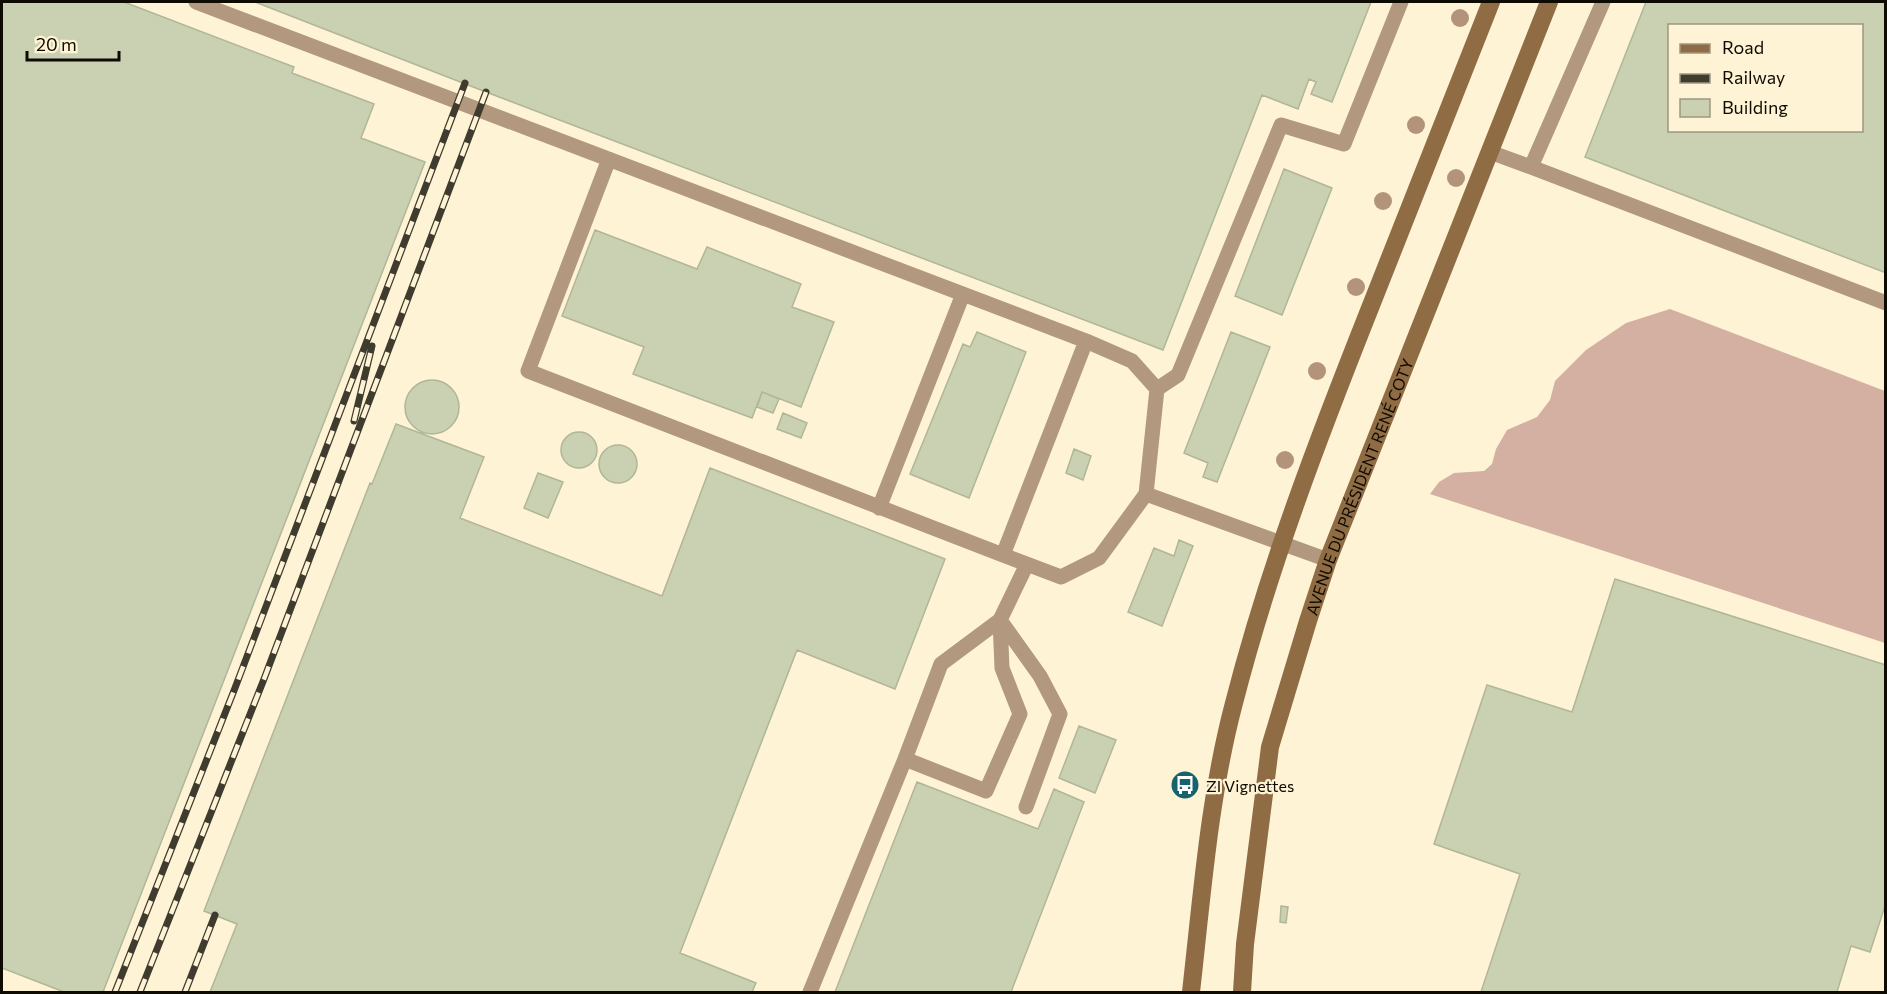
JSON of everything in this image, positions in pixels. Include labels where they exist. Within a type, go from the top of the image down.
[{"type":"main road","points":[[1191,993],[1211,813],[1222,758],[1233,704],[1281,543],[1323,426],[1491,2]]},
{"type":"main road","name":"AVENUE DU PRÉSIDENT RENÉ COTY","points":[[1242,993],[1245,944],[1270,747],[1308,621],[1328,560],[1549,2]]},
{"type":"lane","points":[[196,2],[609,159],[1086,341],[1132,362],[1157,389],[1146,494],[1099,558],[1061,577],[528,371],[609,159]]},
{"type":"lane","points":[[1157,389],[1179,375],[1281,125],[1344,144],[1401,2]]},
{"type":"lane","points":[[1531,167],[1602,2]]},
{"type":"lane","points":[[1490,152],[1886,303]]},
{"type":"lane","points":[[879,508],[963,294]]},
{"type":"lane","points":[[1003,555],[1086,341]]},
{"type":"lane","points":[[1146,494],[1328,560]]},
{"type":"lane","points":[[810,993],[941,664],[1000,620],[1027,564]]},
{"type":"lane","points":[[905,759],[986,791],[1020,714],[1002,668],[1000,620]]},
{"type":"lane","points":[[1000,620],[1040,676],[1060,714],[1026,807]]},
{"type":"shaded area","points":[[1670,309],[1885,391],[1885,643],[1430,494],[1439,482],[1454,473],[1484,471],[1492,464],[1496,449],[1507,430],[1537,417],[1550,400],[1555,381],[1586,350],[1626,323]]},
{"type":"building","points":[[2,2],[124,2],[294,67],[292,73],[374,104],[361,138],[425,162],[103,992],[64,992],[2,968]]},
{"type":"building","points":[[255,2],[1371,2],[1332,102],[1311,94],[1316,82],[1309,79],[1298,109],[1262,95],[1163,350]]},
{"type":"building","points":[[1646,2],[1886,2],[1886,273],[1585,157]]},
{"type":"building","points":[[1284,169],[1332,188],[1282,315],[1235,296]]},
{"type":"building","points":[[595,230],[697,269],[707,247],[801,284],[792,307],[834,322],[801,407],[762,392],[752,418],[633,374],[644,347],[562,316]]},
{"type":"building","points":[[977,332],[1026,352],[969,498],[910,474],[963,344],[970,347]]},
{"type":"building","points":[[1231,332],[1270,347],[1217,482],[1203,477],[1208,463],[1184,453]]},
{"type":"building","points":[[427,380],[437,380],[447,384],[455,392],[459,407],[455,422],[447,430],[437,434],[427,434],[417,430],[409,422],[405,412],[405,402],[409,392],[417,384]]},
{"type":"building","points":[[762,392],[779,399],[773,413],[757,407]]},
{"type":"building","points":[[783,413],[807,423],[801,438],[777,429]]},
{"type":"building","points":[[396,424],[484,457],[460,518],[662,596],[710,468],[945,559],[895,689],[797,650],[680,953],[756,983],[752,992],[210,992],[237,924],[204,911],[370,483],[372,484]]},
{"type":"building","points":[[579,432],[592,437],[597,450],[592,463],[579,468],[566,463],[561,450],[566,437]]},
{"type":"building","points":[[618,445],[631,451],[637,464],[631,477],[618,483],[605,477],[599,464],[605,451]]},
{"type":"building","points":[[1074,449],[1091,456],[1083,480],[1066,473]]},
{"type":"building","points":[[538,473],[563,482],[548,518],[524,508]]},
{"type":"building","points":[[1179,540],[1193,546],[1162,626],[1128,612],[1154,548],[1174,556]]},
{"type":"building","points":[[1615,579],[1886,665],[1886,903],[1870,952],[1851,946],[1837,992],[1481,992],[1520,874],[1434,844],[1487,685],[1572,712]]},
{"type":"building","points":[[1079,726],[1116,740],[1095,793],[1059,778]]},
{"type":"building","points":[[1180,779],[1187,779],[1186,795],[1179,795]]},
{"type":"building","points":[[917,782],[1038,829],[1054,789],[1084,802],[1011,992],[835,992]]},
{"type":"building","points":[[1281,906],[1288,907],[1286,923],[1280,922]]},
{"type":"railway","points":[[115,992],[235,688],[465,83]]},
{"type":"railway","points":[[140,992],[264,679],[486,92]]},
{"type":"railway","points":[[354,421],[372,346]]},
{"type":"railway","points":[[185,992],[215,915]]},
{"type":"place","name":"ZI Vignettes","points":[[1185,785]]}]
